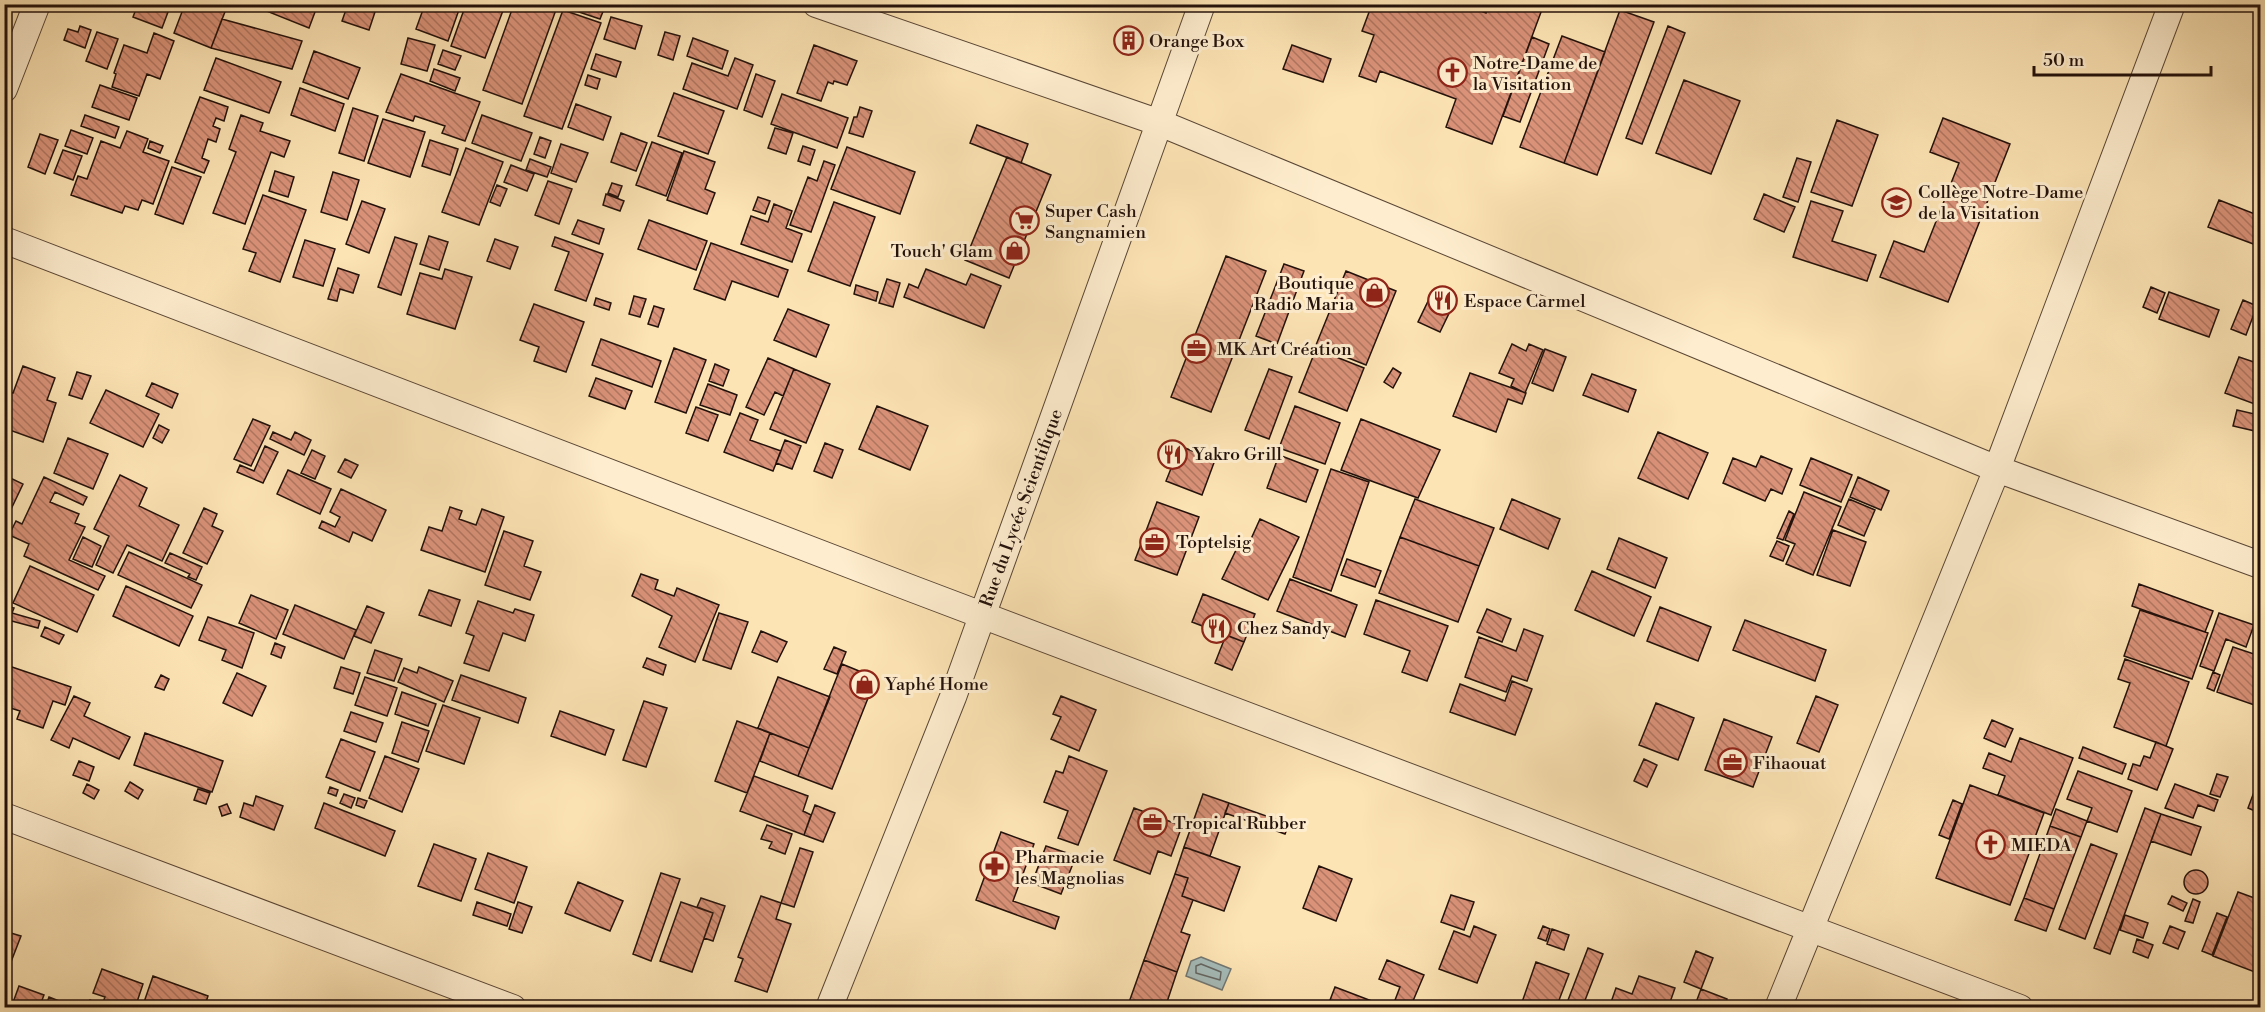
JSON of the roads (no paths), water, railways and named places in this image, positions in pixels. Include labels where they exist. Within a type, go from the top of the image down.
[{"type":"street","points":[[4,89],[37,4]]},
{"type":"street","points":[[816,4],[1160,123],[1996,469],[2260,565]]},
{"type":"street","name":"Rue du Lycée Scientifique","points":[[830,1008],[945,719],[1202,4]]},
{"type":"street","points":[[1778,1008],[1996,469],[2172,4]]},
{"type":"street","points":[[4,240],[982,615],[2020,1008]]},
{"type":"street","points":[[4,816],[513,1008]]},
{"type":"water","points":[[1201,957],[1231,969],[1222,990],[1186,976],[1191,961]]},
{"type":"place","name":"Orange Box","points":[[1128,41]]},
{"type":"place","name":"Notre-Dame de la Visitation","points":[[1452,73]]},
{"type":"place","name":"Collège Notre-Dame de la Visitation","points":[[1897,202]]},
{"type":"place","name":"Super Cash Sangnamien","points":[[1024,221]]},
{"type":"place","name":"Touch' Glam","points":[[1014,251]]},
{"type":"place","name":"Boutique Radio Maria","points":[[1375,293]]},
{"type":"place","name":"Espace Carmel","points":[[1443,301]]},
{"type":"place","name":"MK Art Création","points":[[1196,349]]},
{"type":"place","name":"Yakro Grill","points":[[1172,454]]},
{"type":"place","name":"Toptelsig","points":[[1155,542]]},
{"type":"place","name":"Chez Sandy","points":[[1216,628]]},
{"type":"place","name":"Yaphé Home","points":[[864,684]]},
{"type":"place","name":"Fihaouat","points":[[1732,763]]},
{"type":"place","name":"Tropical Rubber","points":[[1152,823]]},
{"type":"place","name":"MIEDA","points":[[1990,845]]},
{"type":"place","name":"Pharmacie les Magnolias","points":[[994,867]]}]
